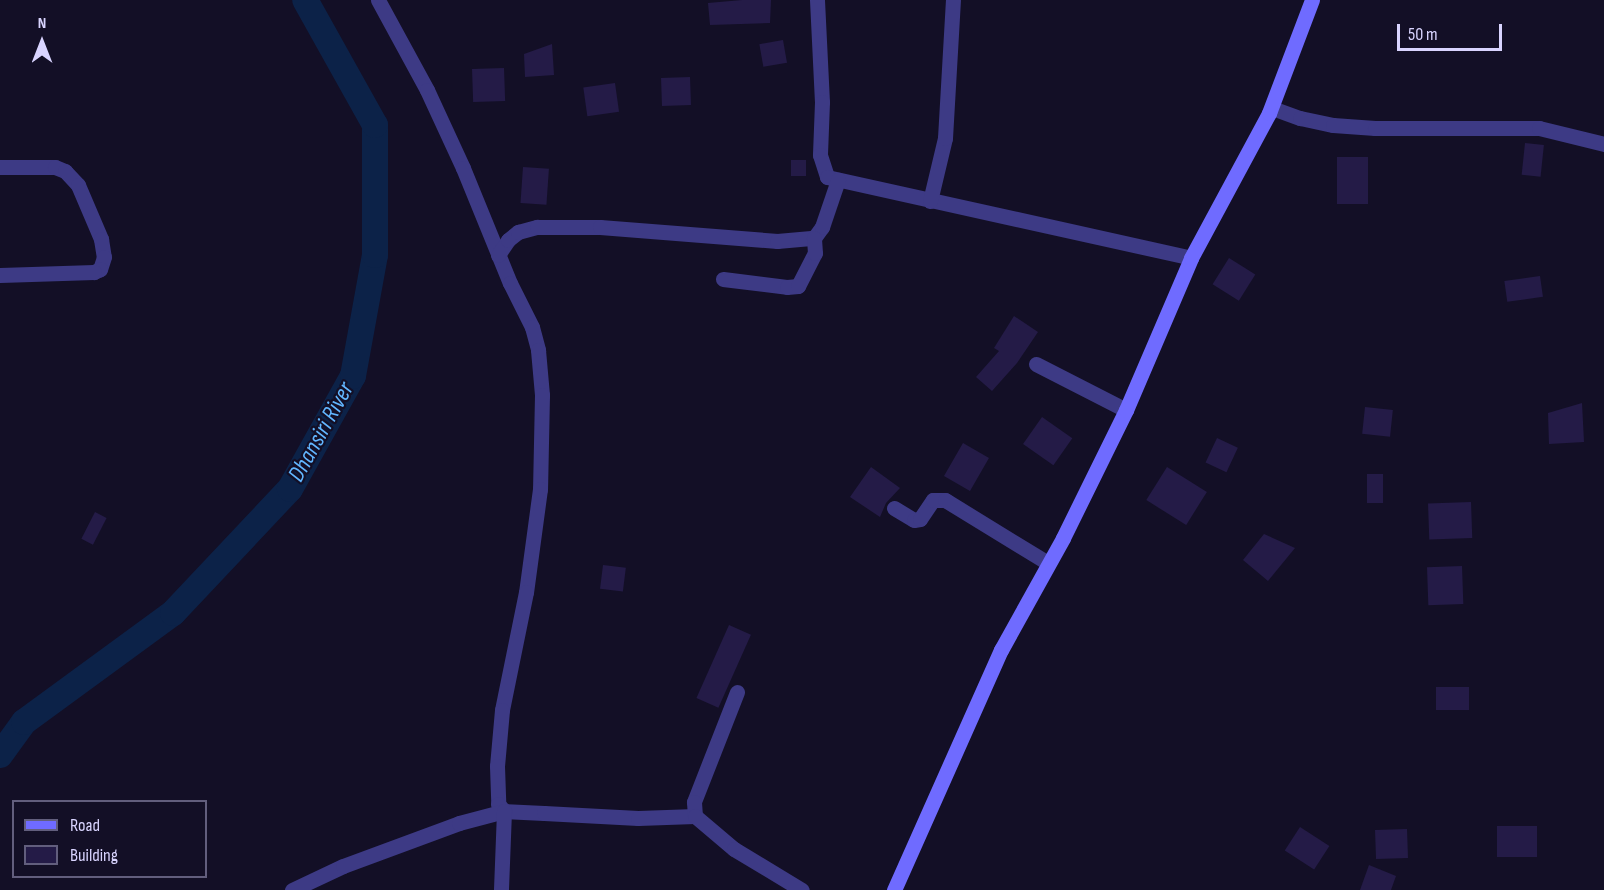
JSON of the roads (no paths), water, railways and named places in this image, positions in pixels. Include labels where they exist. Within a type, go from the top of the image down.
[{"type":"street","points":[[378,0],[427,90],[463,168],[498,255],[532,327],[538,350],[542,395],[540,489],[526,592],[502,710],[497,766],[498,804],[504,811],[501,890]]},
{"type":"street","points":[[817,0],[822,102],[820,155],[827,177],[1191,258]]},
{"type":"street","points":[[930,201],[945,138],[953,0]]},
{"type":"street","points":[[894,890],[1001,650],[1063,538],[1126,410],[1191,258],[1272,108],[1312,0]]},
{"type":"street","points":[[1272,108],[1300,118],[1333,125],[1375,128],[1539,128],[1604,144]]},
{"type":"street","points":[[0,167],[55,167],[64,171],[78,185],[101,239],[104,257],[100,269],[94,272],[0,275]]},
{"type":"street","points":[[723,279],[787,287],[798,286],[815,253],[814,238],[822,227],[838,180]]},
{"type":"street","points":[[498,255],[508,240],[518,232],[537,227],[600,227],[777,241],[814,238]]},
{"type":"street","points":[[1036,364],[1126,410]]},
{"type":"street","points":[[894,508],[914,520],[920,519],[933,500],[945,500],[1048,563]]},
{"type":"street","points":[[694,816],[694,802],[737,692]]},
{"type":"street","points":[[292,890],[343,866],[459,823],[504,811],[638,818],[694,816],[734,849],[802,890]]},
{"type":"waterway","name":"Dhansiri River","points":[[0,755],[24,722],[173,613],[290,489],[353,376],[375,255],[375,125],[305,0]]}]
